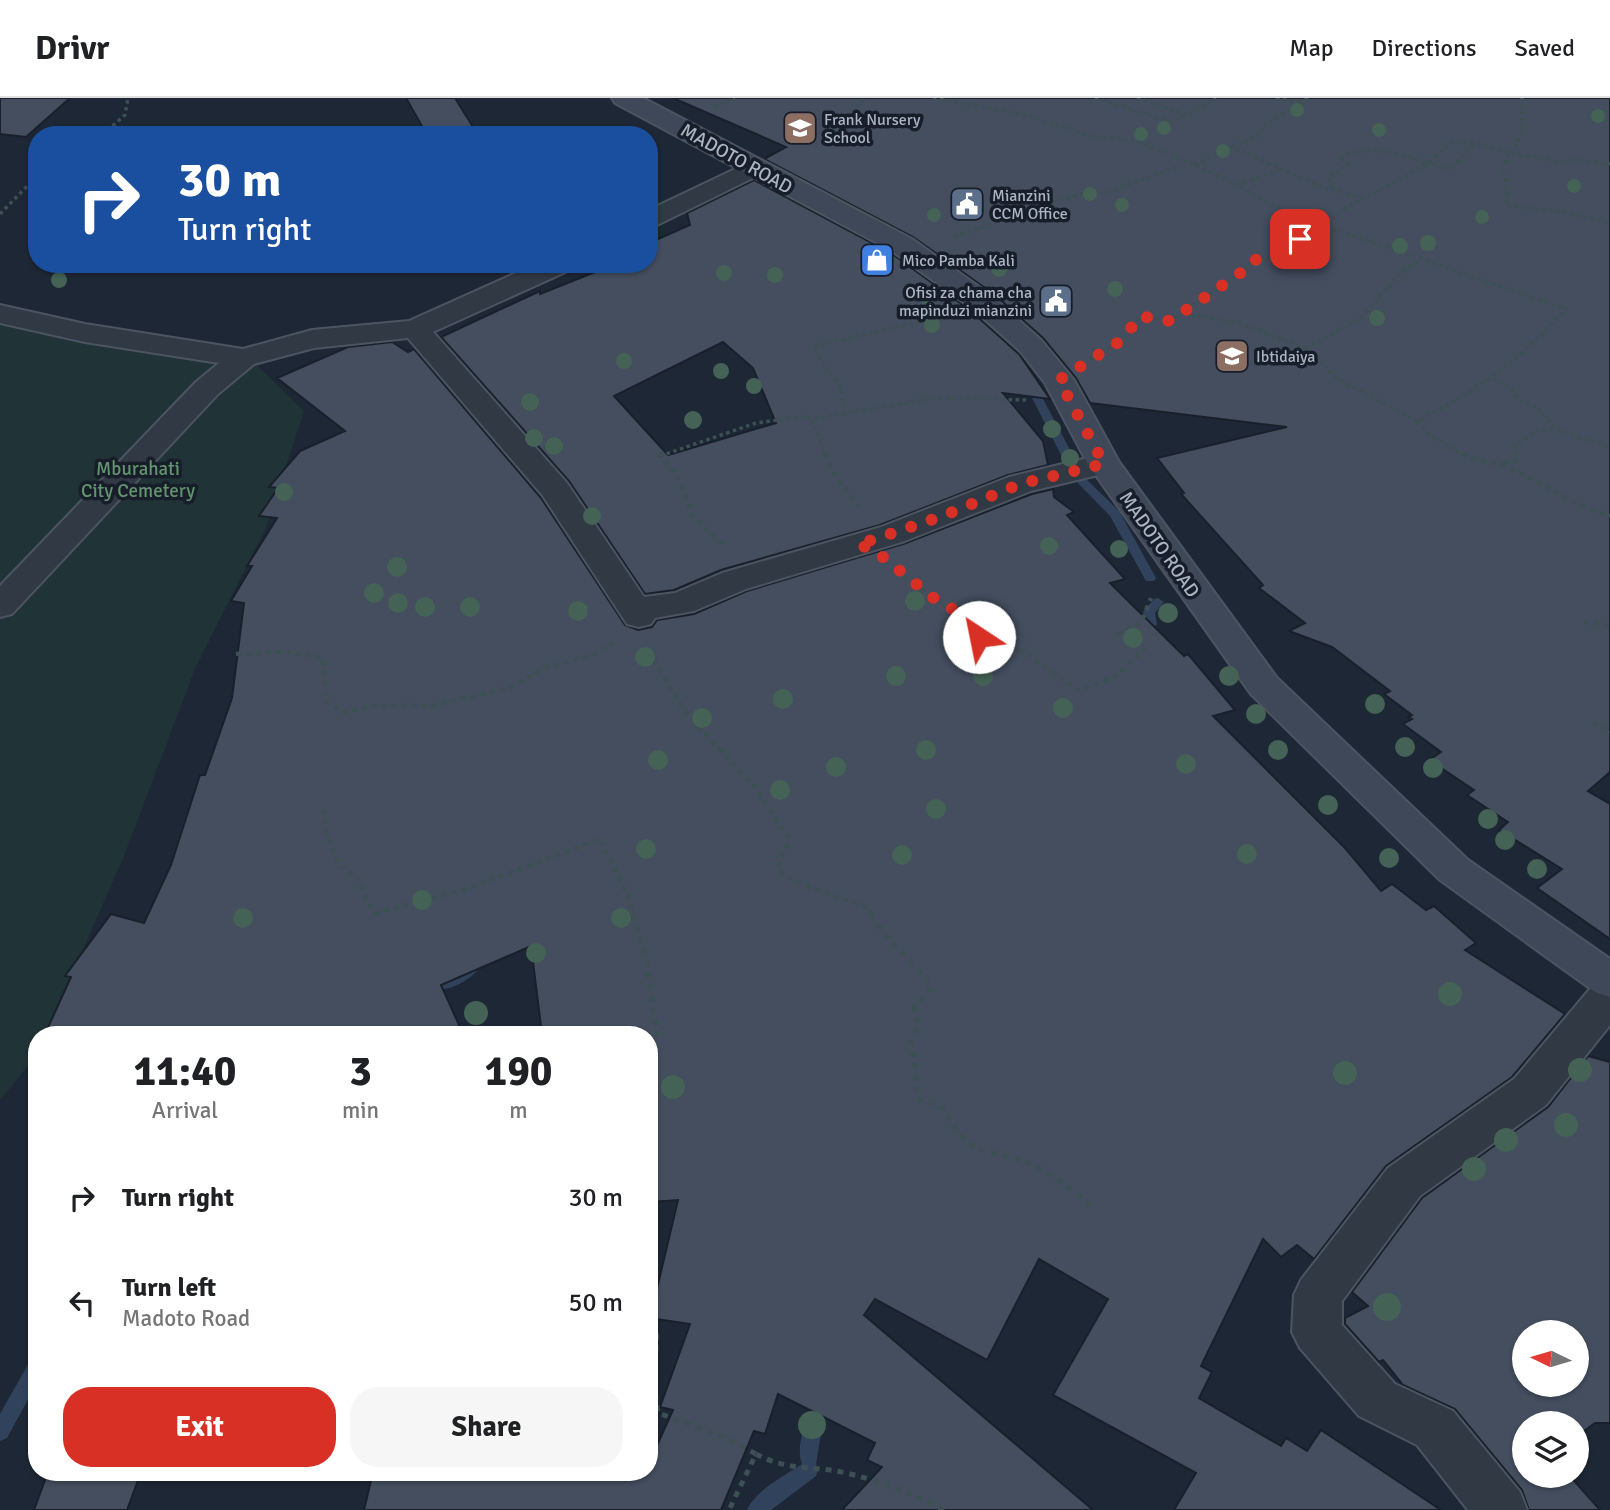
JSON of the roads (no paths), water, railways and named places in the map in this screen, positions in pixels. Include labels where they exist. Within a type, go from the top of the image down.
[{"type":"main road","name":"MADOTO ROAD","points":[[624,98],[902,246],[983,303],[1031,346],[1066,391],[1104,464],[1187,584],[1264,686],[1454,870],[1610,981]]},
{"type":"street","points":[[658,217],[754,169]]},
{"type":"street","points":[[0,606],[207,387],[244,358],[312,339],[415,329],[540,273]]},
{"type":"street","points":[[0,314],[85,333],[244,358]]},
{"type":"street","points":[[415,329],[556,490],[641,621],[637,607],[682,603],[734,581],[893,534],[1020,484],[1104,464]]},
{"type":"street","points":[[1501,1510],[1435,1428],[1377,1400],[1317,1332],[1318,1295],[1404,1182],[1530,1092],[1610,995]]},
{"type":"waterway","points":[[1029,382],[1070,461]]},
{"type":"waterway","points":[[1079,478],[1115,514],[1150,578]]},
{"type":"waterway","points":[[1140,638],[1151,624],[1149,612],[1158,602]]},
{"type":"waterway","points":[[439,984],[467,973],[479,959]]},
{"type":"waterway","points":[[0,1432],[28,1381]]},
{"type":"waterway","points":[[809,1459],[813,1428],[825,1397]]},
{"type":"waterway","points":[[757,1510],[809,1470]]},
{"type":"place","name":"Frank Nursery School","points":[[800,128]]},
{"type":"place","name":"Mianzini CCM Office","points":[[967,204]]},
{"type":"place","name":"Mico Pamba Kali","points":[[877,260]]},
{"type":"place","name":"Ofisi za chama cha mapinduzi mianzini","points":[[1056,301]]},
{"type":"place","name":"Ibtidaiya","points":[[1232,356]]},
{"type":"park label","name":"Mburahati City Cemetery","points":[[138,479]]}]
